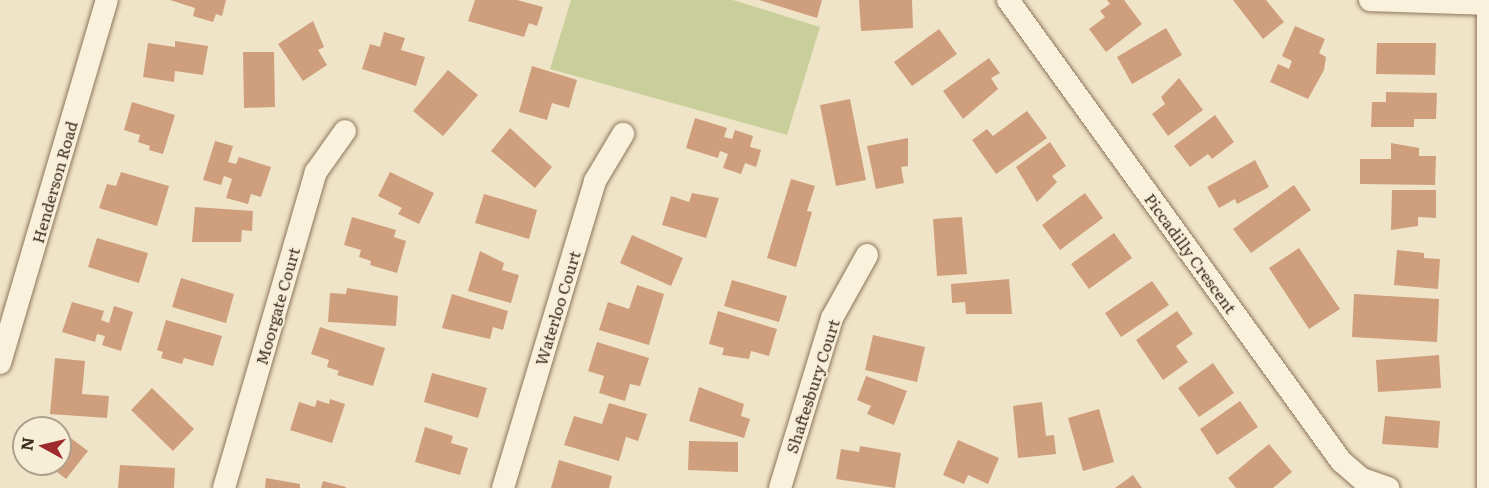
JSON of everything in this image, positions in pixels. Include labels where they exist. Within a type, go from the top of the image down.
[{"type":"street","name":"Henderson Road","points":[[0,363],[107,0]]},
{"type":"street","name":"Piccadilly Crescent","points":[[1008,0],[1341,461],[1362,479],[1388,488]]},
{"type":"street","points":[[1370,0],[1488,2],[1488,488]]},
{"type":"street","name":"Moorgate Court","points":[[224,488],[316,172],[345,131]]},
{"type":"street","name":"Waterloo Court","points":[[503,488],[595,181],[624,134]]},
{"type":"street","name":"Shaftesbury Court","points":[[780,488],[832,318],[867,255]]},
{"type":"green space","points":[[571,0],[733,0],[820,27],[787,135],[550,69]]},
{"type":"building","points":[[170,0],[226,0],[222,16],[216,14],[213,22],[193,16],[195,8]]},
{"type":"building","points":[[475,0],[517,0],[543,7],[537,26],[529,23],[524,37],[468,21]]},
{"type":"building","points":[[759,0],[822,0],[817,18]]},
{"type":"building","points":[[859,0],[912,0],[913,28],[861,31]]},
{"type":"building","points":[[1107,0],[1124,0],[1142,24],[1106,52],[1089,29],[1105,17],[1100,11],[1110,4]]},
{"type":"building","points":[[1233,0],[1266,0],[1284,22],[1263,39]]},
{"type":"building","points":[[313,21],[324,47],[318,50],[327,65],[303,81],[278,44]]},
{"type":"building","points":[[1295,26],[1325,39],[1319,53],[1326,57],[1324,70],[1308,99],[1270,82],[1278,64],[1289,69],[1292,61],[1282,56]]},
{"type":"building","points":[[1166,28],[1182,55],[1132,84],[1117,57]]},
{"type":"building","points":[[939,29],[957,54],[912,86],[894,62]]},
{"type":"building","points":[[384,32],[405,38],[401,50],[425,57],[416,86],[362,69],[370,44],[380,47]]},
{"type":"building","points":[[175,41],[208,46],[203,75],[175,71],[174,82],[143,77],[148,43],[175,47]]},
{"type":"building","points":[[1377,43],[1436,43],[1435,75],[1376,74]]},
{"type":"building","points":[[243,52],[274,52],[275,107],[244,108]]},
{"type":"building","points":[[989,58],[1000,73],[991,78],[998,89],[963,119],[943,91]]},
{"type":"building","points":[[532,66],[577,80],[569,108],[552,103],[547,120],[519,112]]},
{"type":"building","points":[[448,70],[478,95],[443,136],[413,111]]},
{"type":"building","points":[[1179,78],[1203,110],[1168,136],[1152,114],[1165,104],[1161,97]]},
{"type":"building","points":[[1386,92],[1437,93],[1436,119],[1414,119],[1414,127],[1371,127],[1372,102],[1386,102]]},
{"type":"building","points":[[850,99],[866,180],[836,186],[820,105]]},
{"type":"building","points":[[132,102],[175,115],[163,154],[149,150],[150,146],[138,142],[140,135],[124,130]]},
{"type":"building","points":[[1027,111],[1047,138],[996,174],[972,140],[987,129],[993,136]]},
{"type":"building","points":[[1215,115],[1234,142],[1212,159],[1208,154],[1190,167],[1174,146]]},
{"type":"building","points":[[695,118],[727,128],[724,137],[732,139],[735,130],[753,136],[750,147],[761,150],[756,167],[745,163],[741,174],[723,168],[728,154],[720,151],[718,158],[686,148]]},
{"type":"building","points":[[510,128],[552,167],[535,188],[491,151]]},
{"type":"building","points":[[908,138],[908,166],[901,167],[904,183],[876,189],[867,146]]},
{"type":"building","points":[[215,141],[233,146],[228,162],[236,164],[239,157],[271,167],[261,197],[251,194],[248,204],[226,198],[232,179],[224,176],[221,185],[203,180]]},
{"type":"building","points":[[1050,142],[1066,166],[1052,176],[1057,182],[1037,202],[1016,167]]},
{"type":"building","points":[[1391,143],[1419,148],[1419,156],[1436,156],[1435,185],[1360,184],[1360,159],[1391,159]]},
{"type":"building","points":[[1255,160],[1269,187],[1237,204],[1235,199],[1219,208],[1207,187]]},
{"type":"building","points":[[121,172],[169,186],[157,226],[99,208],[107,184],[116,186]]},
{"type":"building","points":[[390,172],[434,193],[419,224],[398,214],[402,208],[378,196]]},
{"type":"building","points":[[791,179],[815,186],[807,211],[812,212],[796,267],[767,258]]},
{"type":"building","points":[[1294,185],[1311,210],[1251,253],[1233,229]]},
{"type":"building","points":[[1392,190],[1436,190],[1436,218],[1418,217],[1418,226],[1391,230]]},
{"type":"building","points":[[692,193],[719,198],[706,238],[662,225],[671,196],[689,202]]},
{"type":"building","points":[[1085,193],[1103,218],[1060,250],[1042,225]]},
{"type":"building","points":[[484,194],[537,210],[529,239],[475,223]]},
{"type":"building","points":[[195,207],[253,211],[252,231],[242,230],[241,242],[192,242]]},
{"type":"building","points":[[352,217],[396,230],[394,237],[406,241],[397,273],[370,265],[371,261],[359,257],[361,250],[344,245]]},
{"type":"building","points":[[962,217],[967,274],[937,276],[933,219]]},
{"type":"building","points":[[1114,233],[1132,258],[1089,289],[1071,264]]},
{"type":"building","points":[[632,235],[683,258],[671,286],[620,263]]},
{"type":"building","points":[[97,238],[148,253],[139,283],[88,267]]},
{"type":"building","points":[[1299,248],[1340,309],[1309,329],[1269,268]]},
{"type":"building","points":[[1397,250],[1424,253],[1424,258],[1440,259],[1438,289],[1394,285]]},
{"type":"building","points":[[480,251],[504,263],[502,270],[519,275],[511,303],[468,291]]},
{"type":"building","points":[[181,278],[234,294],[226,323],[172,307]]},
{"type":"building","points":[[1009,279],[1012,314],[966,314],[965,302],[952,303],[951,284]]},
{"type":"building","points":[[732,280],[787,296],[779,322],[724,306]]},
{"type":"building","points":[[1152,281],[1169,305],[1121,337],[1105,313]]},
{"type":"building","points":[[637,285],[664,294],[649,345],[599,330],[608,302],[629,309]]},
{"type":"building","points":[[347,288],[398,296],[396,326],[328,322],[330,293],[346,294]]},
{"type":"building","points":[[452,294],[508,311],[503,330],[493,327],[490,339],[442,328]]},
{"type":"building","points":[[1354,294],[1439,299],[1437,342],[1352,337]]},
{"type":"building","points":[[72,302],[104,311],[101,320],[109,323],[114,306],[133,312],[121,351],[102,345],[105,336],[97,334],[95,342],[62,332]]},
{"type":"building","points":[[718,311],[777,329],[769,356],[751,351],[749,359],[722,355],[724,348],[709,344]]},
{"type":"building","points":[[1177,311],[1193,334],[1176,346],[1188,362],[1163,380],[1136,340]]},
{"type":"building","points":[[166,320],[222,336],[213,366],[184,358],[182,364],[161,358],[163,352],[157,350]]},
{"type":"building","points":[[320,327],[385,348],[373,386],[337,375],[339,371],[327,367],[329,360],[311,354]]},
{"type":"building","points":[[873,335],[925,347],[917,382],[865,370]]},
{"type":"building","points":[[597,342],[649,358],[640,386],[630,384],[625,401],[599,393],[604,376],[588,371]]},
{"type":"building","points":[[1439,355],[1441,388],[1378,392],[1376,360]]},
{"type":"building","points":[[55,358],[85,361],[82,394],[109,396],[107,418],[50,414]]},
{"type":"building","points":[[1213,363],[1234,393],[1199,417],[1178,388]]},
{"type":"building","points":[[432,373],[487,388],[478,418],[424,402]]},
{"type":"building","points":[[866,376],[907,391],[894,425],[867,414],[871,406],[857,400]]},
{"type":"building","points":[[699,387],[744,404],[741,416],[750,419],[744,438],[689,421]]},
{"type":"building","points":[[152,388],[194,429],[173,451],[131,410]]},
{"type":"building","points":[[330,399],[345,404],[332,443],[290,430],[299,402],[315,407],[317,400],[329,404]]},
{"type":"building","points":[[1240,401],[1258,427],[1217,455],[1200,429]]},
{"type":"building","points":[[1042,402],[1046,436],[1054,435],[1056,454],[1018,458],[1013,406]]},
{"type":"building","points":[[609,403],[647,414],[638,441],[626,437],[619,461],[564,445],[574,416],[602,424]]},
{"type":"building","points":[[1099,409],[1114,462],[1083,471],[1068,418]]},
{"type":"building","points":[[1385,416],[1440,421],[1438,448],[1382,444]]},
{"type":"building","points":[[425,427],[453,436],[451,443],[468,448],[460,475],[415,462]]},
{"type":"building","points":[[72,439],[88,451],[72,471]]},
{"type":"building","points":[[958,440],[999,458],[988,484],[968,475],[964,484],[943,475]]},
{"type":"building","points":[[689,441],[738,442],[738,472],[688,470]]},
{"type":"building","points":[[1269,444],[1292,472],[1273,488],[1236,488],[1228,478]]},
{"type":"building","points":[[860,446],[901,453],[895,488],[836,479],[841,449],[859,452]]},
{"type":"building","points":[[559,460],[612,476],[609,488],[551,488]]},
{"type":"building","points":[[120,465],[175,468],[174,488],[118,488]]},
{"type":"building","points":[[1133,475],[1142,488],[1115,488]]},
{"type":"building","points":[[266,478],[300,484],[300,488],[265,488]]},
{"type":"building","points":[[323,481],[346,487],[346,488],[321,488]]}]
